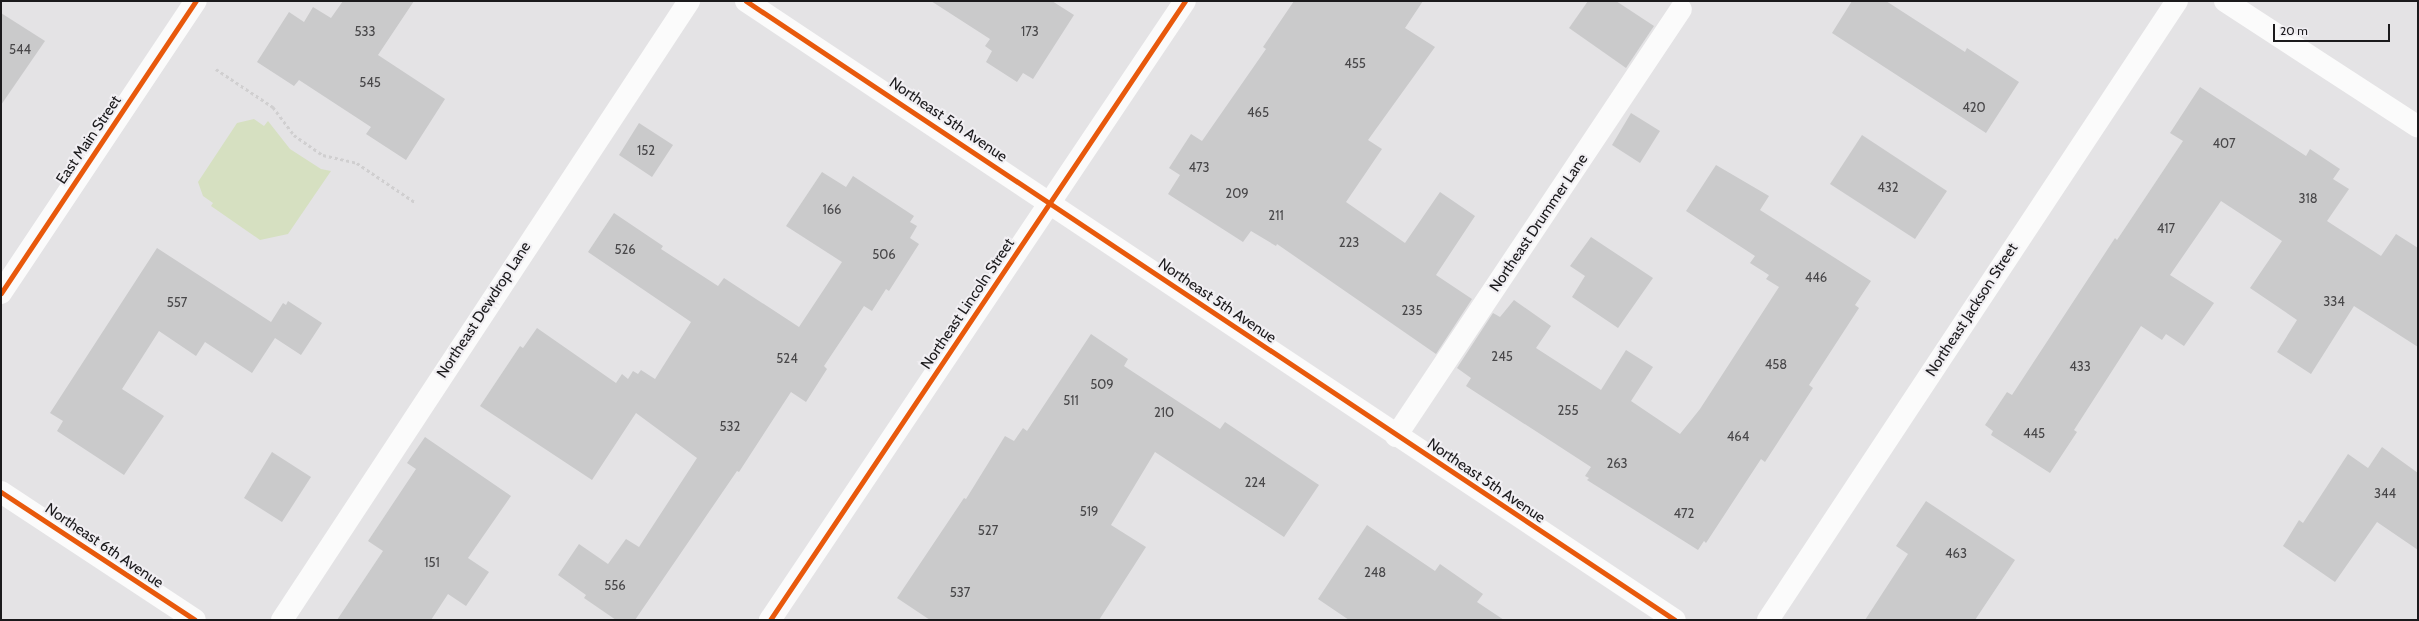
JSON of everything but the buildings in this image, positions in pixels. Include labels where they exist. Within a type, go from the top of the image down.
[{"type":"street","name":"East Main Street","points":[[1,293],[196,1]]},
{"type":"street","name":"Northeast Dewdrop Lane","points":[[282,620],[688,1]]},
{"type":"street","name":"Northeast 5th Avenue","points":[[746,1],[1050,203],[1396,436],[1675,620]]},
{"type":"street","name":"Northeast Lincoln Street","points":[[770,620],[1185,1]]},
{"type":"street","name":"Northeast Jackson Street","points":[[1768,620],[2177,1]]},
{"type":"street","points":[[2225,1],[2418,127]]},
{"type":"street","name":"Northeast Drummer Lane","points":[[1396,436],[1681,9]]},
{"type":"street","name":"Northeast 6th Avenue","points":[[1,492],[194,620]]},
{"type":"path","points":[[216,69],[273,107],[294,135],[305,143],[323,154],[357,163],[416,203]]},
{"type":"green space","points":[[254,119],[264,126],[268,121],[290,149],[321,169],[331,171],[288,234],[260,240],[211,206],[213,203],[203,196],[198,182],[237,123]]},
{"type":"cycle path","points":[[1,293],[196,1]]},
{"type":"cycle path","points":[[746,1],[1675,620]]},
{"type":"cycle path","points":[[770,620],[1185,1]]},
{"type":"cycle path","points":[[1,492],[195,620]]}]
